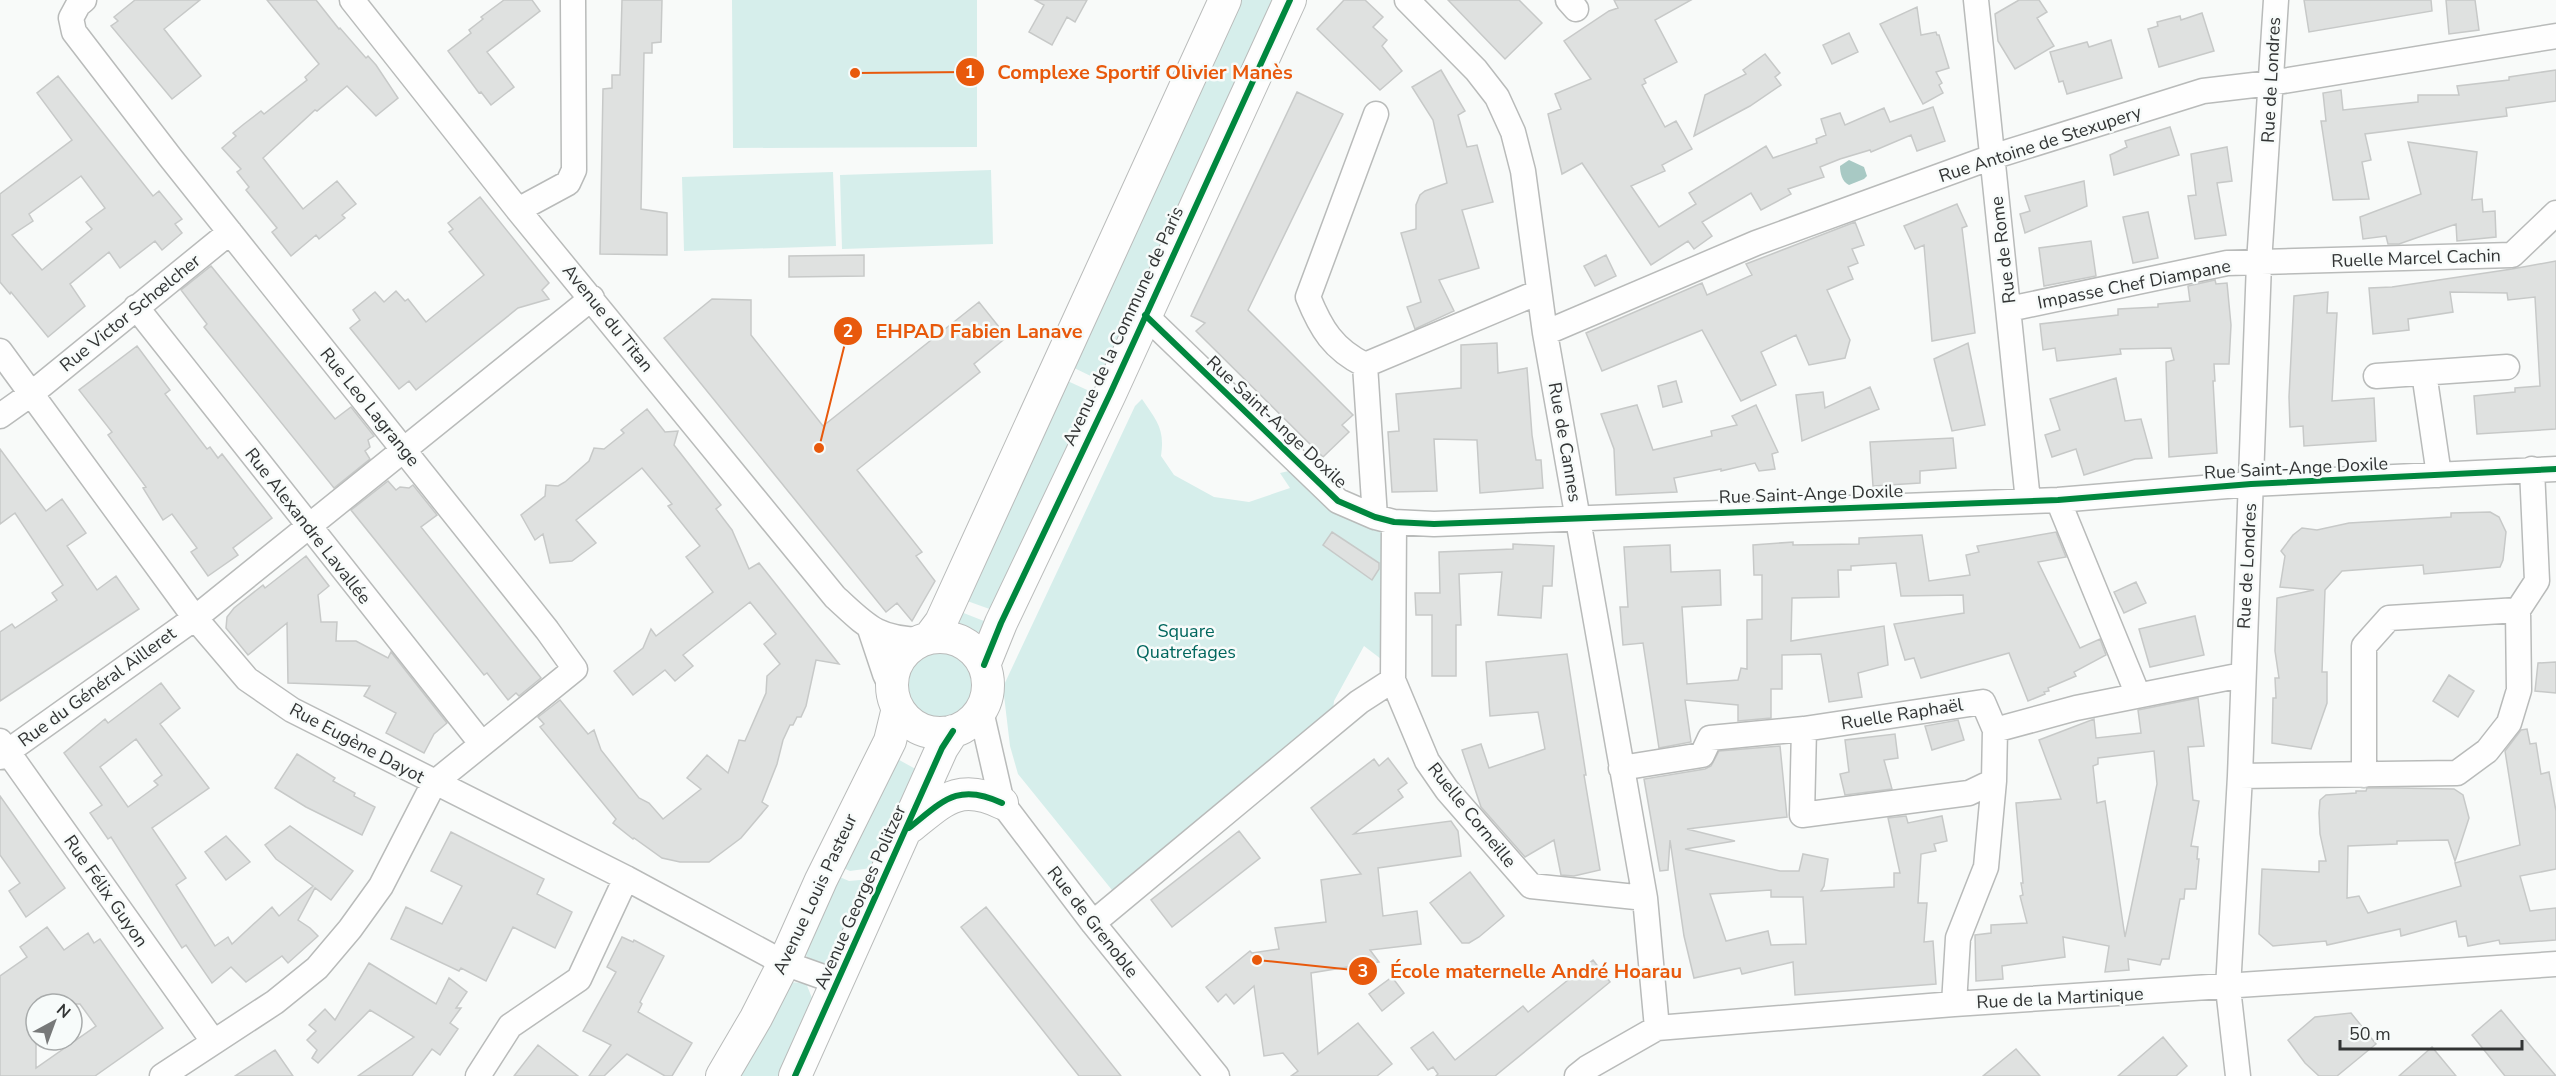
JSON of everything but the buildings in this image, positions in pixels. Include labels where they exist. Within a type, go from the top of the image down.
[{"type":"main road","points":[[926,639],[946,637],[962,642],[975,652],[984,665],[988,688],[966,723],[937,733],[921,729],[908,720],[895,699],[896,665],[903,655],[926,639],[941,622],[1226,0]]},
{"type":"main road","name":"Avenue de la Commune de Paris","points":[[984,665],[1001,623],[1290,0]]},
{"type":"main road","name":"Avenue Louis Pasteur","points":[[722,1076],[756,1018],[784,963],[821,880],[890,741],[895,699]]},
{"type":"main road","name":"Avenue Georges Politzer","points":[[795,1076],[942,748],[966,723]]},
{"type":"main road","points":[[907,830],[944,800],[962,793],[990,797],[1002,803]]},
{"type":"street","name":"Rue Leo Lagrange","points":[[84,0],[78,5],[71,18],[74,32],[575,669],[434,783]]},
{"type":"street","name":"Avenue du Titan","points":[[352,0],[519,210],[835,597],[870,629],[886,637],[926,639]]},
{"type":"street","points":[[519,210],[568,183],[574,170],[573,0]]},
{"type":"street","name":"Rue de Cannes","points":[[1407,0],[1476,70],[1497,97],[1513,132],[1523,171],[1545,333],[1646,898],[1657,1028]]},
{"type":"street","name":"Rue de Londres","points":[[2238,1076],[2228,988],[2240,776],[2259,263],[2276,0]]},
{"type":"street","name":"Rue de Rome","points":[[1982,3],[1992,157],[2010,309],[2028,501]]},
{"type":"street","name":"Rue Antoine de Stexupery","points":[[1545,333],[1756,243],[1992,157],[2203,91],[2271,83],[2556,36]]},
{"type":"street","points":[[1376,114],[1308,297],[1320,326],[1346,356],[1365,365],[1539,292]]},
{"type":"street","name":"Ruelle Marcel Cachin","points":[[2259,263],[2512,255],[2556,213]]},
{"type":"street","name":"Rue Victor Schœlcher","points":[[0,416],[31,394],[230,232]]},
{"type":"street","name":"Impasse Chef Diampane","points":[[2010,309],[2227,263],[2259,263]]},
{"type":"street","name":"Rue du Général Ailleret","points":[[2,749],[195,618],[592,298]]},
{"type":"street","name":"Rue Alexandre Lavallée","points":[[136,307],[481,743]]},
{"type":"street","name":"Rue Saint-Ange Doxile","points":[[1145,315],[1338,501],[1384,519],[1434,524],[2058,500],[2251,483],[2556,469]]},
{"type":"street","name":"Rue Eugène Dayot","points":[[0,351],[195,618],[247,679],[292,710],[626,878],[784,963],[826,978],[840,977]]},
{"type":"street","name":"Ruelle Corneille","points":[[1365,365],[1384,519],[1393,680],[1426,761],[1447,790],[1531,886],[1646,898]]},
{"type":"street","points":[[2376,376],[2507,367]]},
{"type":"street","points":[[2424,373],[2439,475]]},
{"type":"street","points":[[2240,776],[2457,773],[2487,751],[2509,723],[2519,690],[2518,610],[2536,581],[2532,469]]},
{"type":"street","points":[[2058,500],[2138,695]]},
{"type":"street","points":[[2364,775],[2364,646],[2389,618],[2518,610]]},
{"type":"street","name":"Avenue du Titan","points":[[870,629],[895,699]]},
{"type":"street","points":[[1954,1004],[1958,938],[1986,867],[1994,782],[1995,730],[2076,708],[2242,675]]},
{"type":"street","points":[[1093,923],[1359,702],[1393,680]]},
{"type":"street","name":"Ruelle Raphaël","points":[[1622,768],[1702,755],[1710,738],[1804,729],[1983,702],[1995,730]]},
{"type":"street","name":"Rue de Grenoble","points":[[966,723],[991,757],[1002,803],[1093,923],[1217,1076]]},
{"type":"street","points":[[1804,729],[1802,815],[1969,793],[1994,782]]},
{"type":"street","name":"Rue Félix Guyon","points":[[2,749],[213,1041]]},
{"type":"street","points":[[162,1076],[275,1002],[317,968],[350,929],[381,886],[434,783]]},
{"type":"street","points":[[478,1076],[510,1026],[579,979],[626,878]]},
{"type":"street","name":"Rue de la Martinique","points":[[1577,1076],[1657,1028],[1954,1004],[2228,988],[2556,964]]},
{"type":"green space","points":[[732,0],[977,0],[977,147],[733,148]]},
{"type":"green space","points":[[1237,0],[1275,0],[1101,381],[1068,365]]},
{"type":"green space","points":[[991,170],[993,244],[842,249],[840,175]]},
{"type":"green space","points":[[833,172],[836,246],[684,251],[682,177]]},
{"type":"green space","points":[[1061,378],[1096,394],[995,611],[959,598]]},
{"type":"green space","name":"Square Quatrefages","points":[[1142,399],[1159,426],[1162,439],[1161,456],[1174,475],[1214,497],[1249,502],[1290,488],[1280,473],[1293,470],[1366,525],[1381,532],[1385,537],[1385,662],[1364,646],[1334,701],[1333,710],[1116,895],[1018,774],[1010,746],[1003,687],[1135,406]]},
{"type":"green space","points":[[956,610],[989,623],[984,632],[966,633],[951,622]]},
{"type":"green space","points":[[934,653],[948,653],[960,658],[970,668],[975,687],[970,706],[960,716],[948,721],[934,721],[922,716],[912,706],[907,694],[907,680],[912,668],[922,658]]},
{"type":"green space","points":[[892,756],[921,772],[878,867],[850,871],[838,866]]},
{"type":"green space","points":[[835,875],[849,881],[872,879],[835,960],[823,964],[807,957],[802,946]]},
{"type":"green space","points":[[786,982],[806,983],[814,1003],[781,1076],[729,1076]]},
{"type":"shaded area","points":[[1849,160],[1864,167],[1867,176],[1849,185],[1842,177],[1840,166]]},
{"type":"cycle path","points":[[984,665],[1001,623],[1110,394],[1290,0]]},
{"type":"cycle path","points":[[1145,315],[1338,501],[1375,517],[1394,522],[1434,524],[2058,500],[2251,484],[2556,469]]},
{"type":"cycle path","points":[[795,1076],[942,748],[953,731]]},
{"type":"cycle path","points":[[909,828],[942,803],[962,795],[974,794],[1002,803]]},
{"type":"place","name":"Complexe Sportif Olivier Manès","points":[[855,73]]},
{"type":"place","name":"EHPAD Fabien Lanave","points":[[819,448]]},
{"type":"place","name":"École maternelle André Hoarau","points":[[1257,960]]}]
